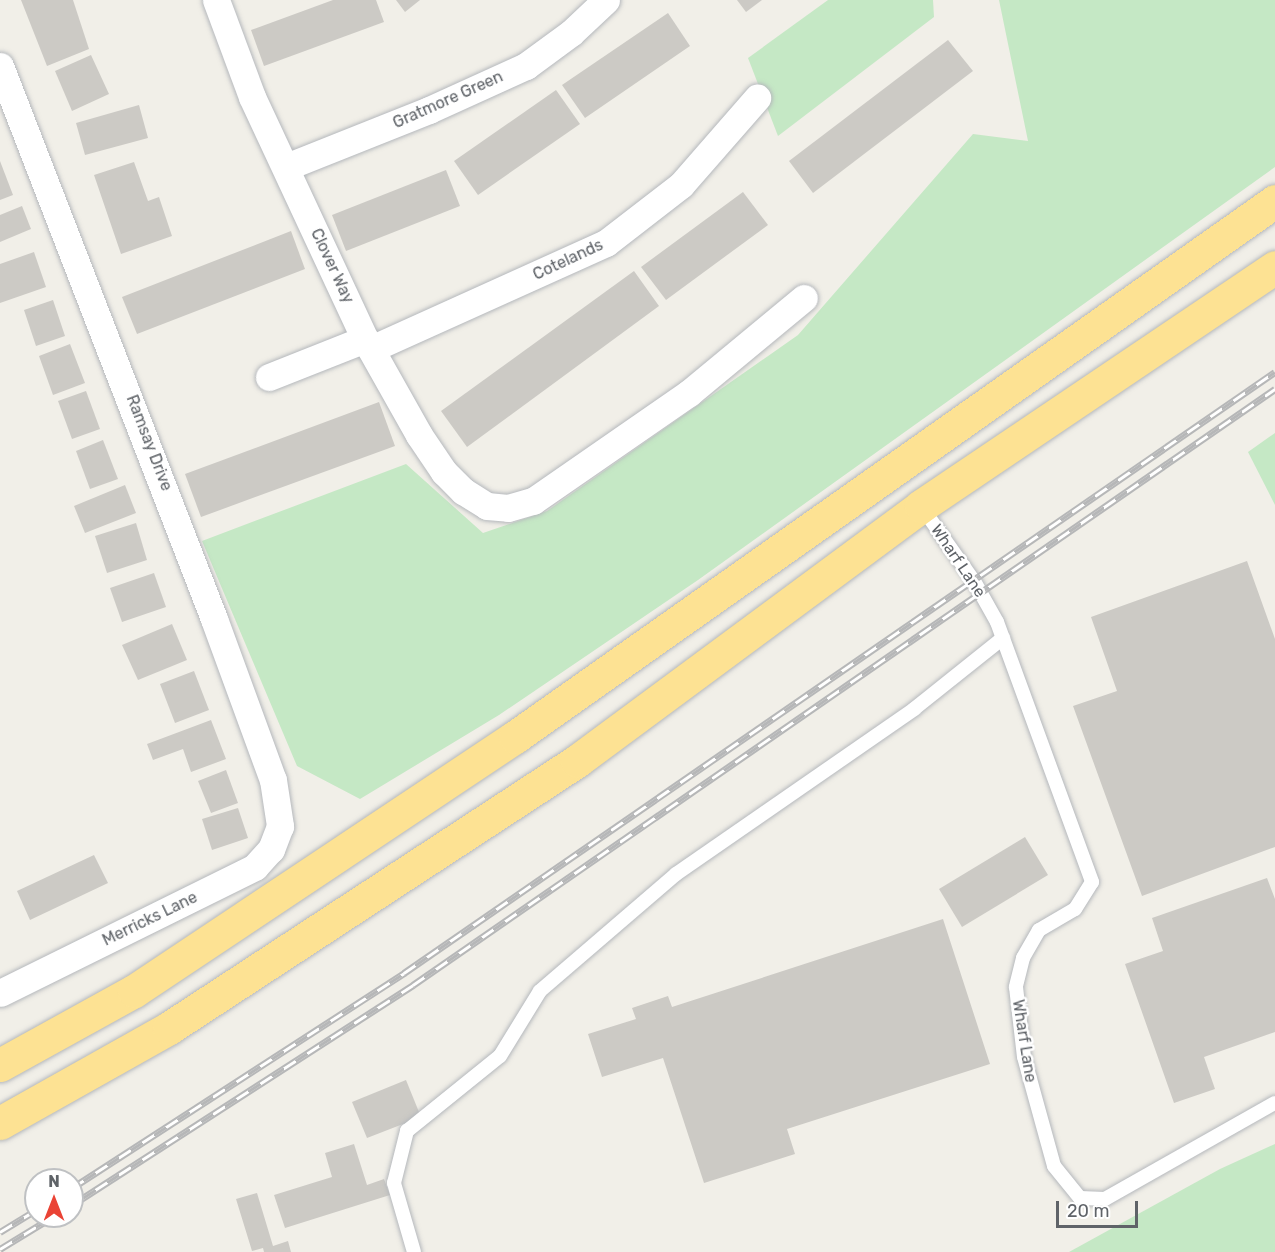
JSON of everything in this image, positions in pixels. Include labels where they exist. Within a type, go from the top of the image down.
[{"type":"highway","points":[[0,1065],[134,991],[514,737],[1275,201]]},
{"type":"highway","points":[[0,1124],[169,1028],[577,761],[921,506],[1275,267]]},
{"type":"street","name":"Clover Way","points":[[216,0],[252,98],[368,344],[418,435],[444,472],[463,491],[487,506],[508,508],[533,501],[689,393],[804,298]]},
{"type":"street","name":"Gratmore Green","points":[[286,167],[429,110],[526,66],[571,33],[597,3]]},
{"type":"street","name":"Ramsay Drive","points":[[0,66],[218,630],[273,780],[280,826]]},
{"type":"street","name":"Cotelands","points":[[268,377],[368,344],[606,243],[681,185],[757,98]]},
{"type":"street","name":"Merricks Lane","points":[[0,993],[255,867],[271,849],[280,826]]},
{"type":"lane","name":"Wharf Lane","points":[[921,506],[974,581],[1003,638],[1092,882],[1075,909],[1039,930],[1023,958],[1016,987],[1024,1057],[1054,1166],[1080,1198],[1105,1199],[1275,1103]]},
{"type":"lane","points":[[414,1252],[394,1183],[407,1131],[500,1056],[520,1019],[540,991],[676,874],[914,709],[1003,638]]},
{"type":"green space","points":[[828,0],[933,0],[934,17],[778,136],[748,58]]},
{"type":"green space","points":[[999,0],[1275,0],[1275,167],[698,580],[499,715],[360,799],[297,766],[202,541],[406,464],[483,533],[547,511],[798,335],[973,134],[1028,141]]},
{"type":"green space","points":[[1275,433],[1275,505],[1248,452]]},
{"type":"green space","points":[[1275,1144],[1275,1252],[1069,1252],[1220,1169]]},
{"type":"building","points":[[21,0],[73,0],[89,49],[47,66]]},
{"type":"building","points":[[333,0],[376,0],[384,22],[264,66],[251,30]]},
{"type":"building","points":[[396,0],[420,0],[405,12]]},
{"type":"building","points":[[737,0],[762,0],[746,12]]},
{"type":"building","points":[[668,13],[690,46],[585,118],[562,85]]},
{"type":"building","points":[[948,40],[973,71],[813,193],[789,161]]},
{"type":"building","points":[[91,55],[109,94],[72,111],[55,71]]},
{"type":"building","points":[[556,90],[580,124],[478,195],[454,161]]},
{"type":"building","points":[[139,105],[148,138],[85,155],[76,123]]},
{"type":"building","points":[[0,161],[13,195],[0,200]]},
{"type":"building","points":[[134,162],[148,201],[159,197],[172,236],[121,254],[94,175]]},
{"type":"building","points":[[446,170],[460,206],[346,251],[332,215]]},
{"type":"building","points":[[743,192],[768,225],[666,300],[641,267]]},
{"type":"building","points":[[22,206],[31,229],[0,242],[0,215]]},
{"type":"building","points":[[291,231],[305,269],[137,334],[122,297]]},
{"type":"building","points":[[34,252],[46,287],[0,303],[0,264]]},
{"type":"building","points":[[634,271],[659,306],[467,447],[441,411]]},
{"type":"building","points":[[53,300],[65,336],[36,346],[24,310]]},
{"type":"building","points":[[70,344],[85,383],[53,395],[39,356]]},
{"type":"building","points":[[86,391],[100,429],[72,439],[58,401]]},
{"type":"building","points":[[379,402],[395,446],[201,517],[185,474]]},
{"type":"building","points":[[103,440],[118,479],[90,489],[76,451]]},
{"type":"building","points":[[125,485],[136,513],[85,533],[74,506]]},
{"type":"building","points":[[136,523],[147,560],[107,573],[95,536]]},
{"type":"building","points":[[1247,561],[1275,639],[1275,847],[1142,896],[1073,706],[1117,691],[1091,617]]},
{"type":"building","points":[[154,573],[166,607],[122,622],[110,588]]},
{"type":"building","points":[[172,624],[187,660],[138,680],[122,645]]},
{"type":"building","points":[[194,671],[209,710],[175,723],[160,684]]},
{"type":"building","points":[[211,720],[226,759],[191,772],[183,749],[153,760],[147,744]]},
{"type":"building","points":[[226,770],[238,803],[211,813],[198,781]]},
{"type":"building","points":[[238,808],[248,838],[212,850],[202,819]]},
{"type":"building","points":[[1025,837],[1048,875],[962,927],[939,889]]},
{"type":"building","points":[[94,855],[108,883],[30,920],[17,891]]},
{"type":"building","points":[[1267,878],[1275,899],[1275,1032],[1204,1057],[1215,1089],[1174,1103],[1125,964],[1163,951],[1152,918]]},
{"type":"building","points":[[943,919],[990,1064],[787,1129],[795,1154],[704,1183],[663,1058],[602,1077],[588,1034],[636,1019],[632,1008],[668,996],[672,1007]]},
{"type":"building","points":[[406,1080],[421,1117],[367,1138],[352,1102]]},
{"type":"building","points":[[354,1144],[367,1185],[384,1179],[390,1195],[285,1228],[274,1195],[332,1177],[325,1153]]},
{"type":"building","points":[[257,1193],[273,1246],[288,1241],[291,1252],[264,1252],[263,1248],[252,1251],[236,1199]]},
{"type":"railway","points":[[84,1180],[404,973],[1275,372]]},
{"type":"railway","points":[[84,1197],[413,985],[1275,389]]},
{"type":"railway","points":[[0,1232],[24,1217]]},
{"type":"railway","points":[[0,1249],[34,1228]]}]
